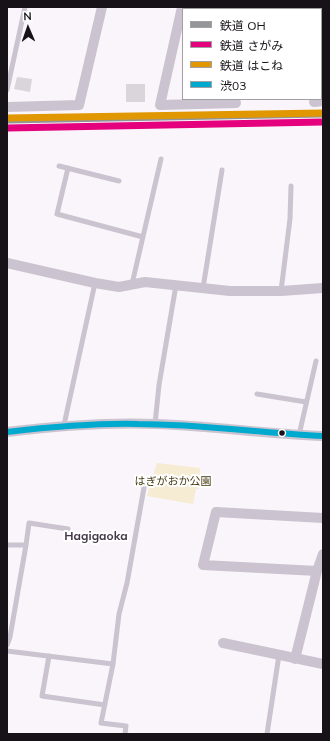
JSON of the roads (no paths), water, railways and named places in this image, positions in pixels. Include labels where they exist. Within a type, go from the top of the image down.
[{"type":"street","points":[[7,107],[79,105],[102,7]]},
{"type":"street","points":[[182,7],[160,104],[236,101]]},
{"type":"street","points":[[7,263],[119,287],[145,282],[230,291],[281,292],[323,288]]},
{"type":"street","points":[[7,432],[64,425],[155,427],[323,436]]},
{"type":"street","points":[[317,571],[203,565],[216,512],[323,518]]},
{"type":"street","points":[[295,659],[317,571],[323,554]]},
{"type":"street","points":[[223,643],[323,664]]},
{"type":"lane","points":[[7,90],[25,7]]},
{"type":"lane","points":[[132,284],[160,159]]},
{"type":"lane","points":[[59,166],[119,181]]},
{"type":"lane","points":[[68,168],[57,214],[143,237]]},
{"type":"lane","points":[[203,288],[222,170]]},
{"type":"lane","points":[[281,292],[290,219],[291,186]]},
{"type":"lane","points":[[64,425],[95,283]]},
{"type":"lane","points":[[155,427],[159,385],[176,285]]},
{"type":"lane","points":[[299,435],[316,361]]},
{"type":"lane","points":[[257,394],[306,402]]},
{"type":"lane","points":[[125,734],[126,726],[101,723],[113,664],[118,614],[127,583],[145,482]]},
{"type":"lane","points":[[7,645],[29,523],[68,528]]},
{"type":"lane","points":[[7,545],[26,545]]},
{"type":"lane","points":[[7,651],[113,664]]},
{"type":"lane","points":[[266,734],[279,655]]},
{"type":"lane","points":[[49,656],[42,696],[105,705]]},
{"type":"rail line","name":"はこね","points":[[7,118],[323,113]]},
{"type":"rail line","name":"OH","points":[[7,120],[323,114]]},
{"type":"rail line","name":"さがみ","points":[[7,128],[323,122]]},
{"type":"district","name":"Hagigaoka","points":[[96,536]]},
{"type":"park label","name":"はぎがおか公園","points":[[173,482]]}]
